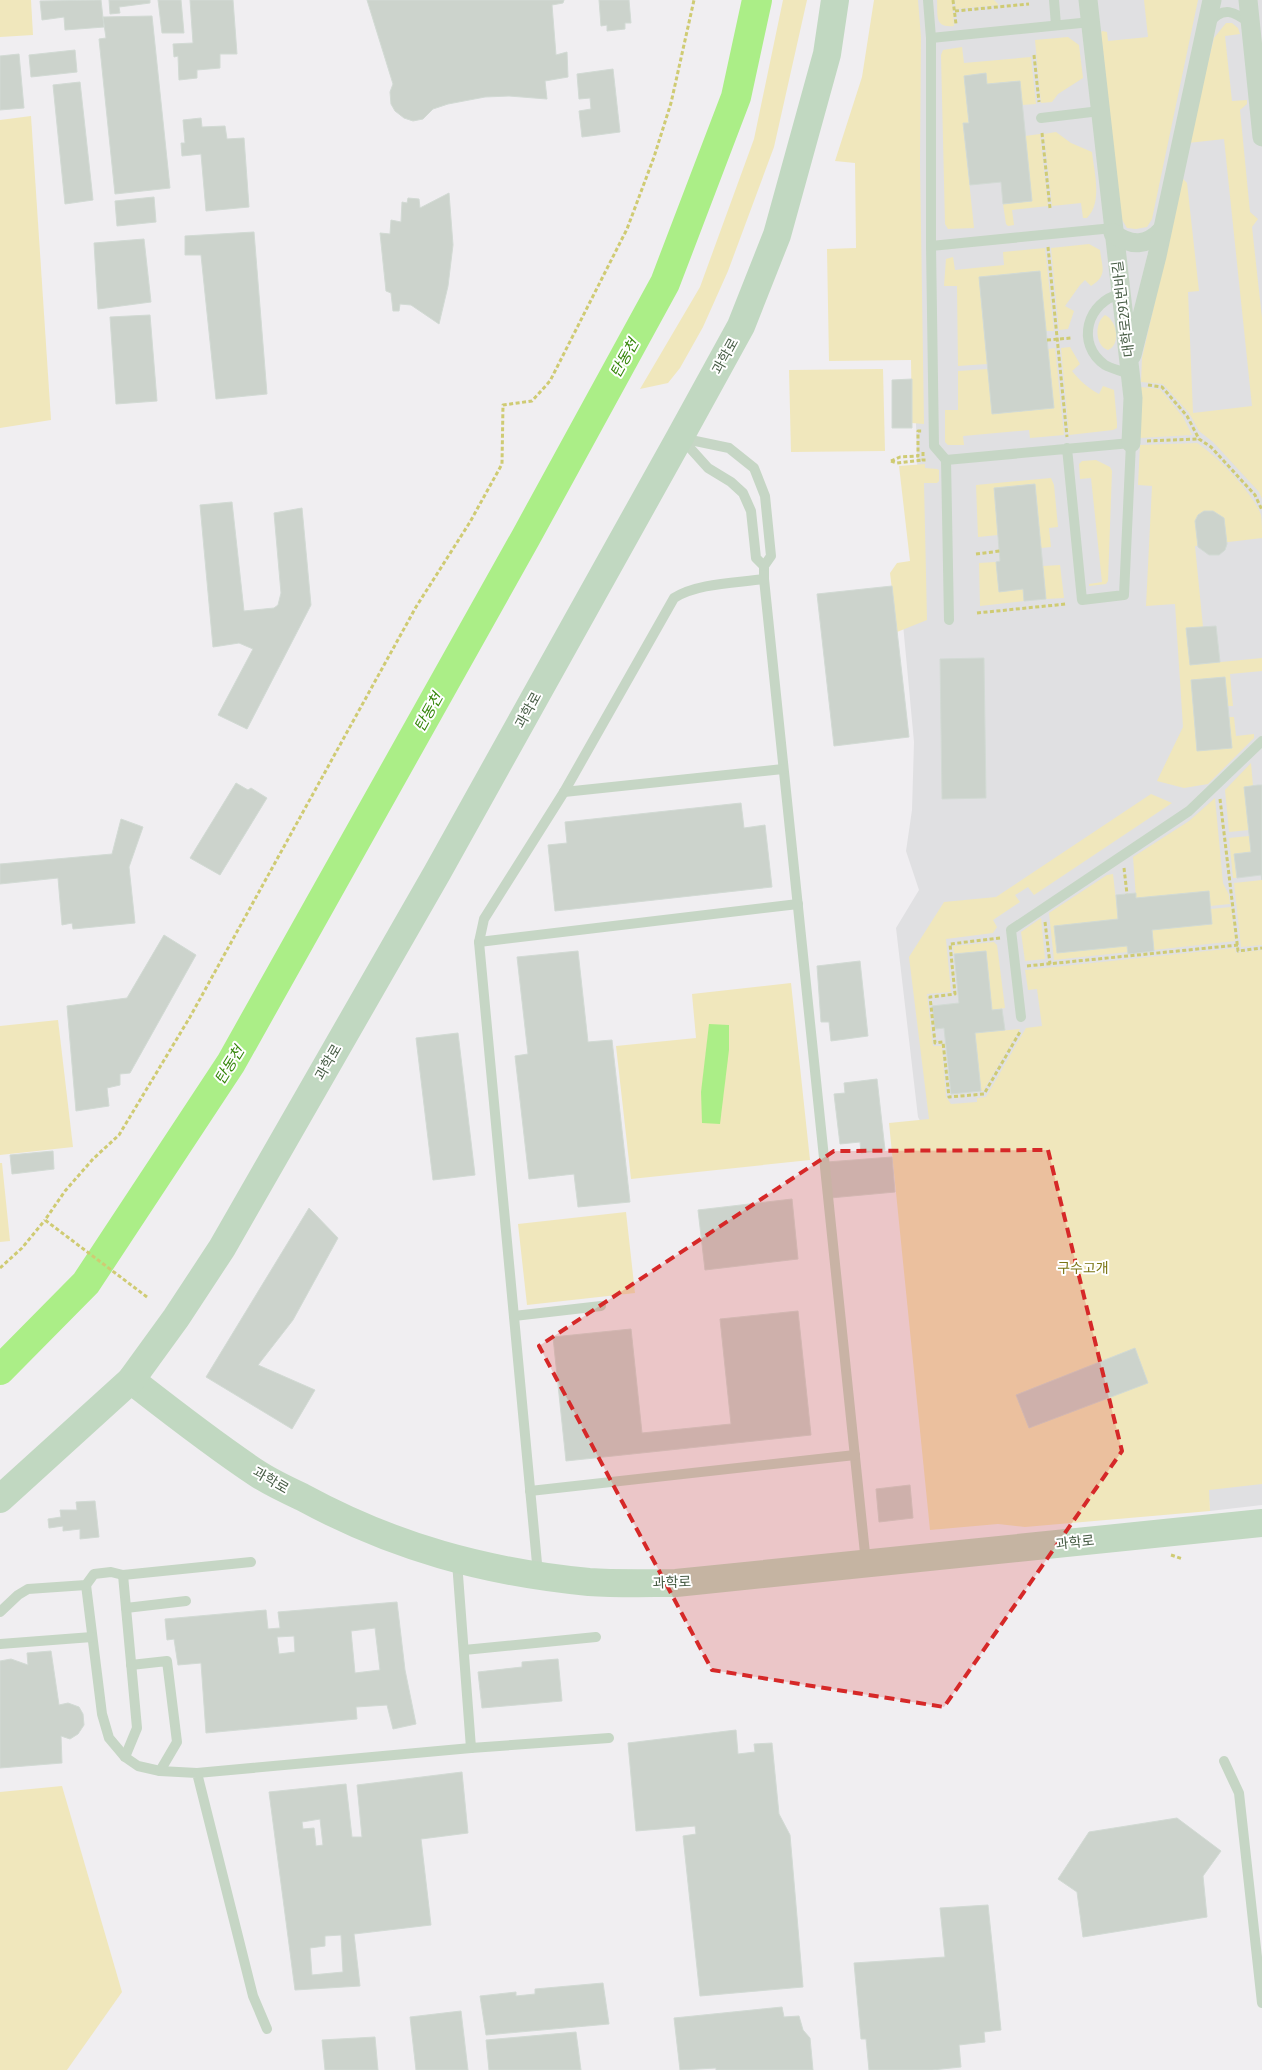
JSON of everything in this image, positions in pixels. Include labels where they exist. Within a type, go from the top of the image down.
[{"type":"main road","name":"과학로","points":[[0,1499],[131,1380],[176,1318],[227,1239],[441,864],[680,437],[741,326],[777,235],[827,54],[835,0]]},
{"type":"main road","name":"과학로","points":[[131,1380],[198,1432],[260,1475],[337,1517],[401,1543],[457,1560],[538,1575],[590,1582],[676,1583],[1262,1524]]},
{"type":"street","name":"대학로291번바길","points":[[1088,0],[1113,231],[1134,375]]},
{"type":"street","name":"대학로291번바길","points":[[1134,375],[1162,230],[1212,0]]},
{"type":"street","points":[[1248,0],[1262,137]]},
{"type":"street","points":[[1113,231],[1128,242],[1138,244],[1148,242],[1162,230]]},
{"type":"street","points":[[1134,375],[1133,398],[1136,442]]},
{"type":"lane","points":[[928,0],[931,38],[931,246],[934,446],[946,460],[949,620]]},
{"type":"lane","points":[[1054,0],[1056,26]]},
{"type":"lane","points":[[1206,27],[1215,16],[1226,12],[1235,14],[1250,24]]},
{"type":"lane","points":[[931,38],[1091,22]]},
{"type":"lane","points":[[1040,118],[1100,110]]},
{"type":"lane","points":[[931,246],[1113,231]]},
{"type":"lane","points":[[1121,294],[1112,296],[1099,304],[1089,319],[1088,336],[1093,352],[1106,365],[1134,375]]},
{"type":"lane","points":[[680,437],[708,468],[731,482],[743,493],[751,511],[756,558],[764,566]]},
{"type":"lane","points":[[680,437],[729,448],[754,468],[764,496],[771,556],[764,566],[764,579],[866,1563]]},
{"type":"lane","points":[[946,460],[1067,443],[1136,442],[1124,596],[1082,600],[1067,443]]},
{"type":"lane","points":[[538,1575],[479,942],[484,919],[564,792],[674,598],[683,592],[696,588],[764,579]]},
{"type":"lane","points":[[1021,1017],[1011,930],[1189,811],[1262,741]]},
{"type":"lane","points":[[564,792],[783,769]]},
{"type":"lane","points":[[479,942],[798,904]]},
{"type":"lane","points":[[514,1316],[601,1306]]},
{"type":"lane","points":[[530,1491],[854,1455]]},
{"type":"lane","points":[[457,1560],[471,1748]]},
{"type":"lane","points":[[251,1562],[123,1575],[110,1572],[94,1574],[86,1585],[102,1714],[109,1738],[125,1757],[138,1766],[160,1771],[197,1773],[471,1748],[609,1738]]},
{"type":"lane","points":[[123,1575],[137,1728],[125,1757]]},
{"type":"lane","points":[[0,1612],[18,1595],[28,1589],[86,1585]]},
{"type":"lane","points":[[126,1608],[186,1601]]},
{"type":"lane","points":[[0,1644],[92,1637]]},
{"type":"lane","points":[[464,1650],[596,1637]]},
{"type":"lane","points":[[131,1665],[167,1661],[177,1742],[160,1771]]},
{"type":"lane","points":[[1224,1761],[1239,1793],[1262,2003]]},
{"type":"lane","points":[[197,1773],[252,1996],[267,2029]]},
{"type":"path","points":[[0,1268],[22,1248],[71,1184],[93,1159],[119,1135],[190,1017],[416,607],[470,522],[502,464],[503,405],[532,401],[550,381],[627,229],[654,157],[671,103],[694,0]]},
{"type":"path","points":[[954,0],[956,26]]},
{"type":"path","points":[[954,11],[1029,3]]},
{"type":"path","points":[[1034,55],[1039,102]]},
{"type":"path","points":[[1042,132],[1050,208]]},
{"type":"path","points":[[1048,246],[1067,443]]},
{"type":"path","points":[[1047,340],[1071,338]]},
{"type":"path","points":[[1134,375],[1162,387],[1187,416],[1199,439],[1211,447],[1255,495],[1262,510]]},
{"type":"path","points":[[1136,442],[1199,439]]},
{"type":"path","points":[[918,456],[900,457],[891,461],[897,463],[923,460]]},
{"type":"path","points":[[976,554],[1000,551]]},
{"type":"path","points":[[977,613],[1066,604]]},
{"type":"path","points":[[1218,783],[1238,951],[1262,948]]},
{"type":"path","points":[[1123,855],[1126,894]]},
{"type":"path","points":[[1044,907],[1050,964]]},
{"type":"path","points":[[1012,937],[950,944],[955,994],[930,997],[935,1043],[943,1042],[949,1097],[984,1094],[1022,1028],[1021,1017]]},
{"type":"path","points":[[1015,968],[1238,945]]},
{"type":"path","points":[[45,1220],[147,1297]]},
{"type":"path","points":[[1170,1555],[1184,1559]]},
{"type":"highlighted area","points":[[1048,1150],[1122,1451],[944,1707],[712,1670],[539,1346],[834,1151]]},
{"type":"shaded area","points":[[911,0],[1262,0],[1262,1505],[1210,1511],[1208,1490],[936,1151],[918,1117],[896,928],[919,890],[906,851],[912,810],[914,742],[900,592],[921,588],[916,424]]},
{"type":"shaded area","points":[[709,1024],[729,1025],[729,1050],[720,1124],[702,1123],[701,1092]]},
{"type":"green space","points":[[0,0],[31,0],[33,35],[0,37]]},
{"type":"green space","points":[[783,0],[807,0],[774,147],[728,271],[703,327],[680,368],[668,383],[640,389],[700,287],[754,139]]},
{"type":"green space","points":[[874,0],[918,0],[921,37],[920,162],[924,424],[912,423],[911,360],[829,361],[827,249],[856,248],[855,163],[835,161],[862,77]]},
{"type":"green space","points":[[937,0],[952,0],[954,26],[943,25],[938,20]]},
{"type":"green space","points":[[955,0],[994,0],[999,5],[956,9]]},
{"type":"green space","points":[[1144,0],[1198,0],[1152,219],[1147,227],[1136,229],[1127,228],[1121,218],[1101,33],[1102,31],[1107,32],[1108,41],[1148,37]]},
{"type":"green space","points":[[1226,23],[1232,23],[1238,28],[1240,34],[1225,36],[1232,101],[1247,100],[1247,104],[1240,110],[1250,212],[1258,219],[1252,227],[1262,318],[1262,499],[1259,492],[1213,442],[1199,431],[1189,413],[1163,384],[1141,382],[1142,358],[1183,179],[1187,183],[1199,291],[1188,292],[1193,413],[1252,406],[1224,139],[1188,143],[1214,38]]},
{"type":"green space","points":[[1068,37],[1079,45],[1083,78],[1058,94],[1052,102],[1041,103],[1035,40]]},
{"type":"green space","points":[[962,47],[964,63],[1031,57],[1036,104],[1022,105],[1019,81],[987,84],[986,73],[964,76],[969,123],[963,124],[974,228],[948,229],[945,224],[941,55],[943,50]]},
{"type":"green space","points":[[31,116],[51,420],[0,428],[0,120]]},
{"type":"green space","points":[[1056,132],[1071,143],[1092,152],[1096,177],[1096,195],[1095,204],[1087,218],[1083,218],[1081,203],[1052,206],[1044,134]]},
{"type":"green space","points":[[1040,134],[1048,206],[1012,210],[1014,225],[1008,226],[1006,224],[1003,204],[1032,201],[1025,136]]},
{"type":"green space","points":[[1089,244],[1100,250],[1103,266],[1102,275],[1091,286],[1085,280],[1080,285],[1065,306],[1074,311],[1068,329],[1059,330],[1051,248]]},
{"type":"green space","points":[[1045,248],[1054,331],[1046,331],[1040,271],[979,277],[987,364],[958,366],[957,286],[944,286],[946,259],[953,257],[955,270],[1004,265],[1003,252]]},
{"type":"green space","points":[[1105,315],[1112,322],[1116,332],[1115,343],[1108,350],[1100,344],[1098,339],[1099,323]]},
{"type":"green space","points":[[1070,347],[1080,364],[1072,371],[1081,381],[1099,394],[1103,386],[1114,390],[1117,428],[1069,435],[1061,348]]},
{"type":"green space","points":[[1055,348],[1064,435],[1030,438],[1029,430],[963,436],[964,445],[948,445],[945,442],[945,410],[958,410],[958,371],[988,369],[992,414],[1053,408],[1048,349]]},
{"type":"green space","points":[[883,369],[885,451],[791,452],[789,370]]},
{"type":"green space","points":[[1141,387],[1160,389],[1183,417],[1192,435],[1140,438]]},
{"type":"green space","points":[[1197,443],[1224,466],[1251,497],[1261,515],[1262,538],[1195,546],[1203,627],[1186,628],[1190,665],[1262,658],[1262,671],[1230,674],[1233,706],[1228,706],[1225,677],[1191,680],[1197,751],[1229,717],[1234,717],[1236,736],[1254,734],[1254,738],[1208,784],[1184,788],[1157,781],[1183,727],[1175,604],[1146,606],[1152,486],[1138,485],[1140,445]]},
{"type":"green space","points":[[1096,460],[1110,467],[1112,471],[1108,581],[1106,584],[1089,586],[1089,584],[1102,582],[1091,478],[1080,479],[1079,464],[1082,461]]},
{"type":"green space","points":[[925,464],[925,468],[939,470],[939,481],[937,483],[924,483],[927,620],[897,632],[890,573],[897,563],[910,561],[899,466]]},
{"type":"green space","points":[[1051,478],[1054,485],[1058,527],[1049,528],[1051,547],[1041,548],[1035,484],[994,489],[998,535],[978,537],[976,485]]},
{"type":"green space","points":[[996,562],[999,591],[1023,589],[1024,601],[980,606],[979,563]]},
{"type":"green space","points":[[1060,565],[1064,598],[1046,599],[1043,566]]},
{"type":"green space","points":[[1251,763],[1253,786],[1245,787],[1249,830],[1229,832],[1225,790]]},
{"type":"green space","name":"구수고개","points":[[1151,794],[1172,803],[1034,895],[1028,887],[1015,895],[1020,902],[993,920],[997,927],[993,933],[946,939],[951,992],[927,994],[933,1046],[942,1046],[946,1097],[951,1104],[977,1102],[977,1098],[986,1097],[1026,1028],[1042,1026],[1037,989],[1028,990],[1025,970],[1235,948],[1236,953],[1262,950],[1262,1484],[1209,1490],[1210,1511],[1025,1527],[998,1524],[930,1530],[889,1123],[929,1119],[909,957],[944,902],[996,897]]},
{"type":"green space","points":[[1215,798],[1223,883],[1229,895],[1230,904],[1210,906],[1136,898],[1133,857],[1189,821]]},
{"type":"green space","points":[[1249,836],[1251,852],[1234,854],[1237,878],[1233,878],[1229,838]]},
{"type":"green space","points":[[1113,874],[1118,919],[1057,953],[1127,946],[1128,952],[1054,960],[1049,913],[1107,875]]},
{"type":"green space","points":[[1262,880],[1262,945],[1241,947],[1234,883]]},
{"type":"green space","points":[[1231,907],[1235,941],[1154,950],[1152,930],[1210,909]]},
{"type":"green space","points":[[1041,918],[1045,959],[1025,961],[1021,932]]},
{"type":"green space","points":[[994,942],[997,945],[1005,1008],[992,1010],[986,951],[954,954],[953,946]]},
{"type":"green space","points":[[791,983],[810,1160],[631,1179],[616,1046],[696,1038],[692,994]]},
{"type":"green space","points":[[58,1020],[73,1147],[0,1155],[0,1026]]},
{"type":"green space","points":[[1020,1029],[983,1091],[981,1091],[975,1033]]},
{"type":"green space","points":[[0,1163],[2,1163],[10,1241],[0,1242]]},
{"type":"green space","points":[[626,1212],[635,1293],[527,1305],[518,1224]]},
{"type":"green space","points":[[62,1786],[122,1992],[67,2070],[0,2070],[0,1792]]},
{"type":"building","points":[[101,0],[104,27],[65,30],[64,17],[42,20],[40,1]]},
{"type":"building","points":[[109,0],[150,0],[150,3],[119,7],[120,13],[110,14]]},
{"type":"building","points":[[158,0],[181,0],[184,33],[162,33]]},
{"type":"building","points":[[190,0],[233,0],[237,54],[220,54],[220,68],[197,70],[197,78],[179,80],[178,56],[174,57],[173,44],[193,43]]},
{"type":"building","points":[[367,0],[564,0],[563,3],[552,5],[556,55],[567,52],[568,77],[545,81],[547,99],[509,96],[485,97],[433,109],[423,119],[413,121],[404,118],[395,111],[391,104],[390,92],[393,84]]},
{"type":"building","points":[[599,0],[629,0],[631,23],[625,23],[625,29],[607,31],[607,25],[601,26]]},
{"type":"building","points":[[152,16],[170,188],[115,194],[99,39],[106,38],[103,17]]},
{"type":"building","points":[[75,50],[77,72],[31,77],[29,55]]},
{"type":"building","points":[[19,54],[24,108],[0,110],[0,56]]},
{"type":"building","points":[[613,69],[620,132],[582,137],[579,111],[591,109],[590,98],[579,99],[577,74]]},
{"type":"building","points":[[986,73],[987,84],[1020,81],[1032,201],[1003,204],[1001,182],[970,185],[963,123],[969,123],[964,76]]},
{"type":"building","points":[[80,82],[93,200],[65,204],[53,85]]},
{"type":"building","points":[[201,118],[202,127],[225,126],[227,139],[244,138],[249,207],[206,211],[201,154],[182,156],[181,143],[185,143],[183,120]]},
{"type":"building","points":[[449,193],[453,245],[448,286],[439,324],[411,305],[400,304],[399,311],[393,311],[391,293],[386,291],[380,233],[390,234],[391,220],[401,222],[402,202],[407,203],[408,198],[419,199],[420,208]]},
{"type":"building","points":[[154,197],[156,222],[117,226],[115,201]]},
{"type":"building","points":[[254,232],[267,394],[216,399],[201,255],[185,255],[185,236]]},
{"type":"building","points":[[144,239],[151,302],[98,309],[94,243]]},
{"type":"building","points":[[1040,271],[1054,408],[992,414],[979,277]]},
{"type":"building","points":[[150,315],[157,401],[116,404],[110,317]]},
{"type":"building","points":[[912,379],[912,428],[892,428],[892,380]]},
{"type":"building","points":[[1035,484],[1046,599],[1024,601],[1023,589],[999,592],[996,562],[1000,561],[994,488]]},
{"type":"building","points":[[232,502],[244,611],[274,608],[278,605],[281,593],[274,513],[302,508],[311,605],[247,729],[218,715],[253,649],[239,643],[213,647],[200,505]]},
{"type":"building","points":[[1204,511],[1213,511],[1224,518],[1227,544],[1225,550],[1219,555],[1209,555],[1198,547],[1195,521],[1198,515]]},
{"type":"building","points":[[892,586],[909,737],[834,746],[817,594]]},
{"type":"building","points":[[1216,626],[1220,662],[1190,665],[1186,628]]},
{"type":"building","points":[[984,658],[986,798],[942,799],[940,659]]},
{"type":"building","points":[[1225,677],[1232,748],[1197,751],[1191,680]]},
{"type":"building","points":[[236,783],[248,790],[251,788],[267,798],[220,875],[190,858]]},
{"type":"building","points":[[1262,785],[1262,880],[1261,875],[1237,878],[1234,854],[1251,852],[1244,787]]},
{"type":"building","points":[[741,803],[744,828],[765,825],[772,887],[555,911],[548,845],[567,843],[565,822]]},
{"type":"building","points":[[121,819],[143,827],[129,867],[135,923],[73,929],[72,923],[62,925],[58,878],[0,884],[0,864],[112,854]]},
{"type":"building","points":[[1209,891],[1212,924],[1152,930],[1154,951],[1128,954],[1127,946],[1057,953],[1054,926],[1118,919],[1116,895],[1136,893],[1136,898]]},
{"type":"building","points":[[164,935],[196,955],[130,1073],[120,1074],[120,1085],[107,1088],[109,1106],[76,1111],[67,1006],[127,998]]},
{"type":"building","points":[[578,951],[588,1042],[612,1040],[630,1202],[578,1207],[574,1174],[529,1179],[515,1056],[528,1054],[517,957]]},
{"type":"building","points":[[986,951],[992,1010],[1002,1009],[1005,1030],[975,1033],[981,1091],[951,1094],[944,1028],[935,1029],[932,1006],[959,1003],[954,954]]},
{"type":"building","points":[[860,961],[868,1036],[831,1041],[829,1022],[821,1022],[817,966]]},
{"type":"building","points":[[458,1033],[475,1175],[433,1180],[416,1038]]},
{"type":"building","points":[[877,1079],[885,1150],[861,1153],[860,1142],[840,1144],[834,1094],[845,1093],[844,1083]]},
{"type":"building","points":[[53,1151],[54,1169],[12,1174],[10,1155]]},
{"type":"building","points":[[892,1157],[895,1192],[830,1198],[827,1162]]},
{"type":"building","points":[[792,1199],[798,1259],[705,1270],[698,1210]]},
{"type":"building","points":[[309,1208],[338,1238],[293,1320],[258,1365],[315,1390],[292,1429],[206,1377]]},
{"type":"building","points":[[798,1311],[811,1435],[566,1461],[553,1337],[631,1329],[642,1433],[731,1424],[720,1319]]},
{"type":"building","points":[[1135,1348],[1148,1383],[1029,1428],[1016,1395]]},
{"type":"building","points":[[910,1485],[913,1518],[879,1522],[876,1489]]},
{"type":"building","points":[[95,1501],[99,1537],[80,1539],[80,1529],[63,1531],[63,1526],[49,1528],[48,1519],[61,1517],[60,1510],[77,1510],[76,1502]]},
{"type":"building","points":[[397,1602],[405,1670],[416,1724],[393,1729],[387,1705],[356,1707],[357,1719],[206,1733],[201,1663],[178,1665],[174,1639],[167,1640],[165,1619],[266,1610],[268,1629],[280,1628],[278,1612]],"holes":[[[375,1628],[380,1670],[355,1673],[351,1631]],[[294,1636],[295,1652],[279,1654],[277,1637]]]},
{"type":"building","points":[[51,1651],[59,1705],[68,1703],[79,1707],[83,1714],[84,1725],[78,1734],[70,1739],[61,1736],[62,1763],[0,1768],[0,1661],[11,1659],[28,1665],[27,1653]]},
{"type":"building","points":[[558,1659],[562,1701],[482,1708],[478,1672],[522,1667],[522,1662]]},
{"type":"building","points":[[736,1730],[738,1754],[755,1752],[754,1744],[772,1743],[779,1814],[790,1835],[803,1987],[700,1996],[683,1836],[696,1834],[695,1826],[636,1831],[628,1743]]},
{"type":"building","points":[[462,1772],[468,1833],[421,1839],[431,1925],[354,1934],[360,1986],[295,1990],[269,1792],[346,1784],[352,1837],[362,1837],[357,1785]],"holes":[[[320,1819],[323,1845],[316,1846],[314,1828],[303,1829],[302,1822]],[[341,1935],[343,1972],[312,1975],[310,1948],[325,1946],[325,1936]]]},
{"type":"building","points":[[1177,1818],[1221,1851],[1203,1876],[1207,1917],[1083,1937],[1077,1892],[1058,1879],[1089,1832]]},
{"type":"building","points":[[988,1905],[1001,2030],[984,2032],[985,2042],[959,2045],[961,2067],[932,2070],[869,2070],[866,2039],[861,2039],[854,1963],[945,1957],[940,1908]]},
{"type":"building","points":[[603,1983],[609,2024],[486,2035],[480,1996],[516,1992],[516,1996],[535,1994],[535,1989]]},
{"type":"building","points":[[782,2007],[784,2017],[799,2016],[803,2030],[810,2038],[813,2070],[716,2070],[716,2068],[680,2070],[674,2018]]},
{"type":"building","points":[[461,2011],[468,2070],[416,2070],[410,2017]]},
{"type":"building","points":[[576,2032],[581,2070],[489,2070],[486,2040]]},
{"type":"building","points":[[375,2037],[378,2070],[325,2070],[322,2040]]},
{"type":"waterway","name":"탄동천","points":[[0,1370],[86,1283],[231,1063],[526,537],[665,283],[736,97],[757,0]]}]
